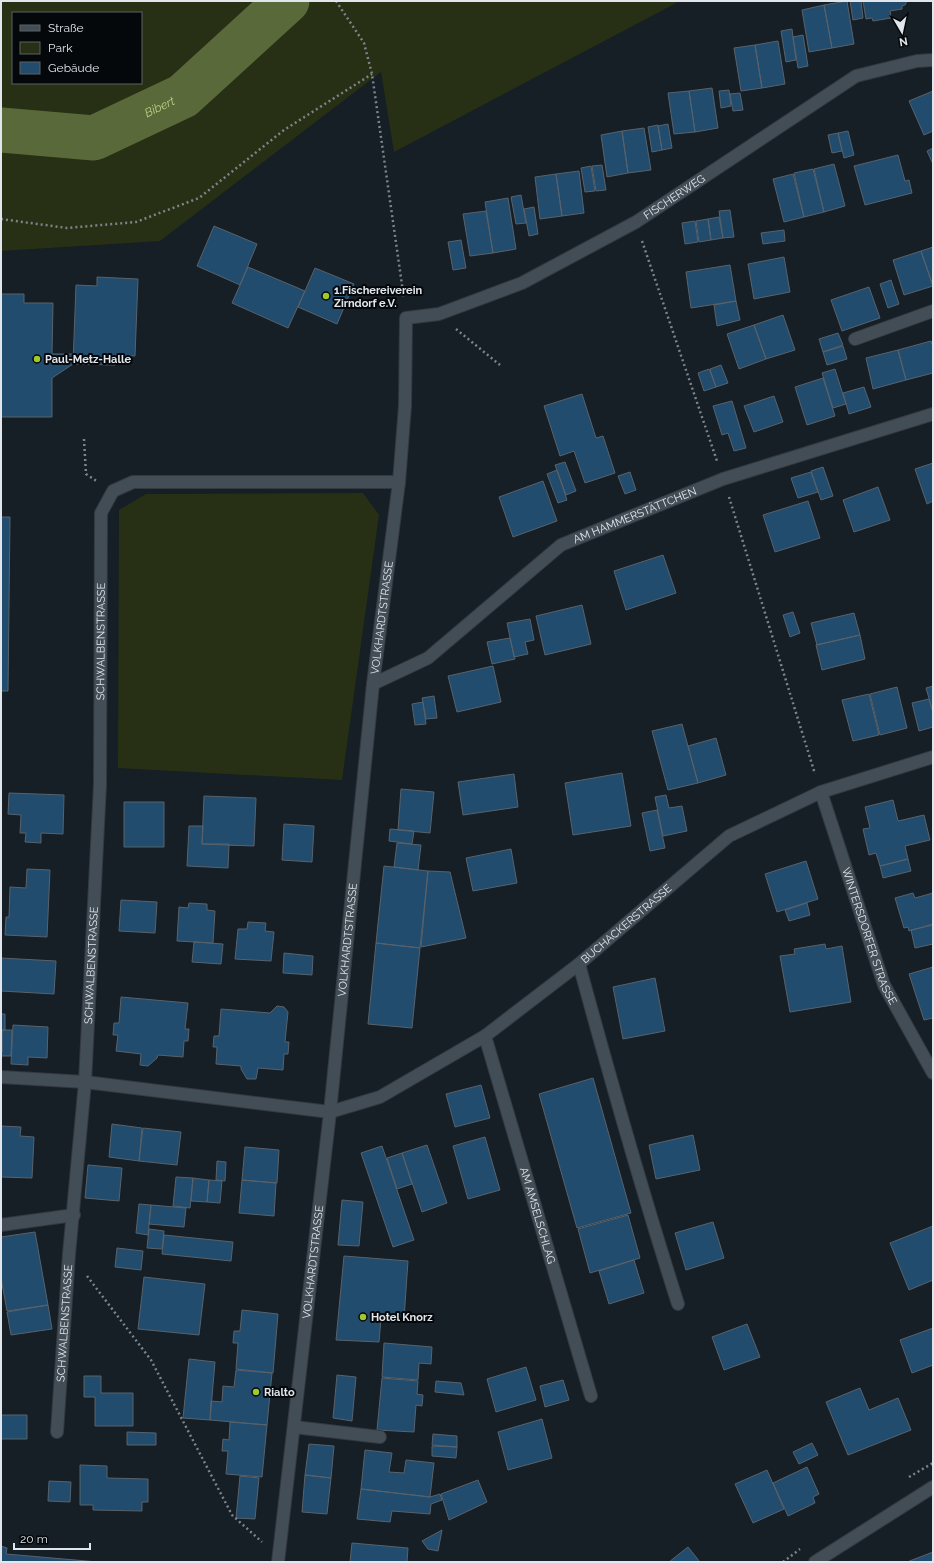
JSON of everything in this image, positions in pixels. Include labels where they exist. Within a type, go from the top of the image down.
[{"type":"street","name":"FISCHERWEG","points":[[406,318],[438,314],[522,283],[636,222],[856,76],[917,61],[933,60]]},
{"type":"street","points":[[855,338],[933,311]]},
{"type":"street","name":"VOLKHARDTSTRASSE","points":[[278,1560],[330,1112],[373,684],[399,482],[405,406],[406,318]]},
{"type":"street","name":"AM HAMMERSTÄTTCHEN","points":[[373,684],[428,658],[561,545],[723,479],[933,414]]},
{"type":"street","points":[[113,492],[134,482],[399,482]]},
{"type":"street","name":"SCHWALBENSTRASSE","points":[[57,1432],[69,1254],[74,1215],[85,1082],[100,785],[101,513],[113,492]]},
{"type":"street","name":"BUCHACKERSTRASSE","points":[[330,1112],[380,1097],[485,1036],[580,964],[729,836],[821,792],[933,757]]},
{"type":"street","name":"WINTERSDORFER STRASSE","points":[[821,792],[884,985],[933,1073]]},
{"type":"street","points":[[580,964],[615,1096],[647,1206],[678,1304]]},
{"type":"street","name":"AM AMSELSCHLAG","points":[[485,1036],[591,1396]]},
{"type":"street","points":[[1,1078],[85,1082],[330,1112]]},
{"type":"street","points":[[1,1225],[74,1215]]},
{"type":"street","points":[[294,1427],[380,1437]]},
{"type":"street","points":[[815,1562],[933,1487]]},
{"type":"path","points":[[336,1],[364,43],[372,74],[406,318]]},
{"type":"path","points":[[1,219],[67,228],[136,222],[199,198],[284,130],[372,74]]},
{"type":"path","points":[[636,222],[723,479],[821,792]]},
{"type":"path","points":[[438,314],[500,365]]},
{"type":"path","points":[[84,439],[86,474],[113,492]]},
{"type":"path","points":[[69,1254],[151,1360],[232,1515],[278,1560]]},
{"type":"green space","points":[[1,1],[680,1],[394,152],[381,72],[160,241],[1,251]]},
{"type":"green space","points":[[363,493],[379,515],[342,780],[118,768],[119,510],[146,494]]},
{"type":"building","points":[[847,1],[854,44],[832,48],[824,5]]},
{"type":"building","points":[[850,1],[861,1],[863,18],[853,20]]},
{"type":"building","points":[[863,1],[907,1],[905,5],[902,6],[902,9],[890,11],[891,18],[873,21],[872,18],[866,19]]},
{"type":"building","points":[[824,5],[832,48],[809,52],[802,10]]},
{"type":"building","points":[[792,29],[796,60],[786,62],[781,31]]},
{"type":"building","points":[[803,35],[808,66],[798,68],[793,37]]},
{"type":"building","points":[[778,41],[785,84],[762,88],[755,45]]},
{"type":"building","points":[[755,45],[762,88],[741,91],[734,48]]},
{"type":"building","points":[[712,88],[718,128],[695,132],[689,91]]},
{"type":"building","points":[[729,90],[731,106],[721,108],[719,91]]},
{"type":"building","points":[[689,91],[695,132],[674,134],[668,93]]},
{"type":"building","points":[[933,91],[933,131],[924,135],[909,101]]},
{"type":"building","points":[[740,93],[743,110],[733,111],[730,94]]},
{"type":"building","points":[[668,124],[672,148],[662,150],[658,126]]},
{"type":"building","points":[[658,125],[662,150],[652,152],[648,127]]},
{"type":"building","points":[[644,128],[651,170],[628,173],[622,131]]},
{"type":"building","points":[[622,131],[628,173],[607,177],[601,135]]},
{"type":"building","points":[[848,131],[854,155],[844,158],[838,133]]},
{"type":"building","points":[[838,133],[842,151],[832,153],[828,135]]},
{"type":"building","points":[[933,148],[933,164],[927,151]]},
{"type":"building","points":[[898,155],[905,181],[909,180],[912,193],[865,205],[854,166]]},
{"type":"building","points":[[834,164],[845,206],[824,212],[814,169]]},
{"type":"building","points":[[602,165],[606,190],[596,191],[592,166]]},
{"type":"building","points":[[591,166],[595,191],[585,192],[581,168]]},
{"type":"building","points":[[813,169],[824,212],[804,217],[794,173]]},
{"type":"building","points":[[579,171],[584,213],[562,216],[556,174]]},
{"type":"building","points":[[556,174],[562,216],[540,219],[535,177]]},
{"type":"building","points":[[793,174],[804,217],[784,222],[773,179]]},
{"type":"building","points":[[521,195],[526,223],[516,224],[511,197]]},
{"type":"building","points":[[508,198],[516,249],[493,253],[485,202]]},
{"type":"building","points":[[534,207],[538,234],[529,236],[524,209]]},
{"type":"building","points":[[730,210],[734,237],[723,238],[719,211]]},
{"type":"building","points":[[486,211],[493,253],[470,256],[463,214]]},
{"type":"building","points":[[719,217],[723,238],[711,240],[708,219]]},
{"type":"building","points":[[708,219],[711,240],[699,242],[696,221]]},
{"type":"building","points":[[695,221],[698,242],[685,244],[682,223]]},
{"type":"building","points":[[214,226],[257,244],[240,285],[197,266]]},
{"type":"building","points":[[784,230],[785,241],[763,244],[761,233]]},
{"type":"building","points":[[461,240],[466,268],[453,270],[448,242]]},
{"type":"building","points":[[933,247],[933,286],[921,251]]},
{"type":"building","points":[[921,251],[933,286],[904,295],[893,260]]},
{"type":"building","points":[[784,257],[790,292],[754,299],[748,264]]},
{"type":"building","points":[[730,265],[736,301],[691,308],[686,272]]},
{"type":"building","points":[[248,267],[305,291],[288,328],[232,303]]},
{"type":"building","name":"1.Fischereiverein Zirndorf e.V.","points":[[315,268],[354,284],[337,324],[298,307]]},
{"type":"building","points":[[97,277],[138,279],[135,356],[115,355],[115,365],[73,364],[76,285],[97,286]]},
{"type":"building","points":[[891,280],[899,304],[888,308],[880,284]]},
{"type":"building","points":[[869,287],[880,318],[842,331],[831,300]]},
{"type":"building","name":"Paul-Metz-Halle","points":[[1,294],[24,294],[24,303],[53,303],[52,354],[73,354],[73,364],[52,378],[52,417],[1,417]]},
{"type":"building","points":[[736,301],[740,320],[717,326],[714,305]]},
{"type":"building","points":[[783,315],[795,350],[766,359],[754,325]]},
{"type":"building","points":[[754,325],[766,359],[739,369],[727,334]]},
{"type":"building","points":[[838,333],[843,345],[823,352],[819,339]]},
{"type":"building","points":[[931,341],[933,347],[933,373],[906,380],[898,350]]},
{"type":"building","points":[[843,346],[847,359],[827,365],[823,352]]},
{"type":"building","points":[[898,350],[906,380],[873,389],[866,358]]},
{"type":"building","points":[[721,365],[728,383],[716,387],[710,369]]},
{"type":"building","points":[[709,369],[716,387],[704,391],[698,373]]},
{"type":"building","points":[[835,369],[846,404],[833,408],[822,373]]},
{"type":"building","points":[[823,378],[835,416],[807,425],[795,387]]},
{"type":"building","points":[[864,387],[871,407],[849,414],[843,393]]},
{"type":"building","points":[[582,394],[596,438],[603,436],[615,473],[585,483],[574,451],[560,456],[544,406]]},
{"type":"building","points":[[774,396],[783,422],[754,432],[744,406]]},
{"type":"building","points":[[732,401],[746,448],[734,451],[728,433],[722,435],[713,406]]},
{"type":"building","points":[[565,462],[576,491],[566,495],[555,465]]},
{"type":"building","points":[[933,463],[933,501],[927,504],[915,469]]},
{"type":"building","points":[[823,467],[833,496],[821,500],[811,471]]},
{"type":"building","points":[[557,470],[567,500],[558,503],[547,474]]},
{"type":"building","points":[[630,472],[636,490],[625,494],[618,476]]},
{"type":"building","points":[[811,472],[818,492],[798,498],[791,478]]},
{"type":"building","points":[[543,481],[557,521],[513,537],[499,497]]},
{"type":"building","points":[[878,487],[890,520],[854,532],[843,500]]},
{"type":"building","points":[[808,501],[820,538],[775,552],[763,515]]},
{"type":"building","points":[[1,517],[10,517],[8,691],[1,691]]},
{"type":"building","points":[[663,555],[676,593],[626,610],[614,571]]},
{"type":"building","points":[[582,605],[591,644],[545,655],[536,616]]},
{"type":"building","points":[[793,612],[800,633],[790,637],[783,615]]},
{"type":"building","points":[[854,613],[860,635],[817,645],[811,623]]},
{"type":"building","points":[[530,619],[534,640],[525,642],[528,654],[514,657],[507,623]]},
{"type":"building","points":[[860,635],[865,659],[822,670],[816,645]]},
{"type":"building","points":[[510,638],[515,659],[492,664],[487,642]]},
{"type":"building","points":[[493,666],[501,702],[457,712],[448,676]]},
{"type":"building","points":[[933,686],[933,712],[926,688]]},
{"type":"building","points":[[897,687],[907,728],[880,735],[870,694]]},
{"type":"building","points":[[869,694],[879,735],[853,741],[842,700]]},
{"type":"building","points":[[434,696],[437,718],[426,719],[422,698]]},
{"type":"building","points":[[929,699],[933,713],[933,727],[919,731],[912,703]]},
{"type":"building","points":[[423,702],[426,724],[415,725],[412,704]]},
{"type":"building","points":[[682,724],[698,783],[668,790],[652,731]]},
{"type":"building","points":[[716,738],[726,775],[698,783],[688,746]]},
{"type":"building","points":[[622,773],[631,826],[573,835],[565,783]]},
{"type":"building","points":[[514,774],[518,807],[463,815],[458,782]]},
{"type":"building","points":[[401,789],[434,792],[430,833],[398,830]]},
{"type":"building","points":[[9,793],[64,795],[63,834],[41,833],[41,843],[25,842],[26,833],[20,833],[21,815],[8,814]]},
{"type":"building","points":[[666,795],[669,808],[682,806],[687,831],[663,836],[655,797]]},
{"type":"building","points":[[204,796],[256,798],[254,846],[202,844]]},
{"type":"building","points":[[893,800],[898,821],[924,815],[930,840],[905,846],[908,859],[880,866],[876,853],[869,855],[863,829],[870,828],[865,807]]},
{"type":"building","points":[[124,802],[164,802],[164,847],[124,847]]},
{"type":"building","points":[[657,810],[665,848],[650,851],[642,813]]},
{"type":"building","points":[[284,824],[314,826],[312,862],[282,860]]},
{"type":"building","points":[[189,826],[203,826],[202,844],[229,844],[228,868],[187,866]]},
{"type":"building","points":[[390,829],[414,831],[412,844],[389,841]]},
{"type":"building","points":[[397,843],[421,845],[418,870],[394,867]]},
{"type":"building","points":[[511,849],[517,883],[473,891],[466,858]]},
{"type":"building","points":[[908,859],[911,871],[883,878],[880,866]]},
{"type":"building","points":[[806,861],[818,899],[777,912],[765,874]]},
{"type":"building","points":[[384,866],[428,871],[420,948],[376,943]]},
{"type":"building","points":[[27,869],[50,870],[47,937],[5,935],[6,917],[9,917],[10,887],[26,888]]},
{"type":"building","points":[[428,871],[450,872],[466,938],[421,947]]},
{"type":"building","points":[[913,893],[915,898],[933,893],[933,924],[909,931],[908,927],[904,928],[895,898]]},
{"type":"building","points":[[121,900],[157,902],[155,933],[119,931]]},
{"type":"building","points":[[189,903],[207,904],[207,910],[215,911],[213,943],[177,941],[179,907],[188,908]]},
{"type":"building","points":[[807,903],[810,915],[789,921],[785,910]]},
{"type":"building","points":[[248,922],[266,923],[265,931],[274,932],[271,961],[235,959],[238,929],[247,929]]},
{"type":"building","points":[[933,925],[933,944],[915,948],[911,930]]},
{"type":"building","points":[[194,942],[223,944],[221,964],[192,962]]},
{"type":"building","points":[[376,943],[420,948],[412,1028],[368,1024]]},
{"type":"building","points":[[825,944],[826,949],[842,946],[851,1002],[790,1012],[780,956],[795,954],[794,949]]},
{"type":"building","points":[[284,953],[313,956],[312,975],[283,973]]},
{"type":"building","points":[[1,958],[56,961],[54,994],[1,991]]},
{"type":"building","points":[[933,967],[933,1018],[924,1020],[909,974]]},
{"type":"building","points":[[655,978],[665,1031],[623,1039],[613,987]]},
{"type":"building","points":[[121,997],[188,1003],[185,1029],[189,1029],[188,1041],[184,1041],[183,1057],[158,1055],[157,1058],[148,1066],[140,1065],[141,1054],[116,1051],[118,1035],[113,1035],[114,1023],[119,1023]]},
{"type":"building","points":[[277,1006],[284,1007],[288,1012],[285,1042],[289,1042],[288,1054],[284,1054],[283,1070],[258,1068],[256,1079],[247,1079],[241,1069],[241,1066],[216,1064],[217,1047],[213,1047],[214,1036],[219,1036],[221,1009],[270,1013]]},
{"type":"building","points":[[1,1014],[5,1014],[5,1030],[2,1030],[2,1052]]},
{"type":"building","points":[[13,1025],[48,1027],[47,1058],[28,1057],[28,1065],[11,1064]]},
{"type":"building","points":[[2,1030],[12,1030],[11,1056],[1,1056]]},
{"type":"building","points":[[593,1078],[631,1213],[577,1228],[539,1094]]},
{"type":"building","points":[[481,1085],[490,1118],[455,1127],[446,1094]]},
{"type":"building","points":[[112,1124],[142,1128],[139,1161],[109,1157]]},
{"type":"building","points":[[1,1126],[21,1127],[20,1136],[34,1137],[32,1178],[1,1177]]},
{"type":"building","points":[[143,1128],[181,1132],[177,1165],[139,1161]]},
{"type":"building","points":[[693,1135],[700,1170],[656,1179],[649,1145]]},
{"type":"building","points":[[485,1137],[500,1190],[468,1199],[453,1146]]},
{"type":"building","points":[[427,1145],[447,1203],[422,1212],[402,1153]]},
{"type":"building","points":[[382,1146],[414,1240],[393,1247],[361,1153]]},
{"type":"building","points":[[245,1147],[279,1150],[277,1183],[242,1180]]},
{"type":"building","points":[[402,1153],[412,1184],[397,1189],[387,1158]]},
{"type":"building","points":[[217,1161],[226,1162],[225,1181],[216,1180]]},
{"type":"building","points":[[88,1165],[122,1168],[119,1201],[85,1198]]},
{"type":"building","points":[[176,1177],[193,1178],[190,1208],[173,1206]]},
{"type":"building","points":[[193,1178],[209,1180],[207,1202],[191,1201]]},
{"type":"building","points":[[209,1180],[222,1181],[220,1203],[207,1202]]},
{"type":"building","points":[[242,1180],[276,1183],[274,1216],[239,1213]]},
{"type":"building","points":[[342,1200],[363,1202],[359,1246],[338,1245]]},
{"type":"building","points":[[139,1204],[151,1205],[148,1235],[136,1233]]},
{"type":"building","points":[[151,1205],[186,1208],[184,1227],[149,1224]]},
{"type":"building","points":[[628,1215],[640,1258],[590,1273],[578,1229]]},
{"type":"building","points":[[713,1222],[724,1258],[686,1270],[675,1233]]},
{"type":"building","points":[[933,1226],[933,1280],[909,1290],[890,1243]]},
{"type":"building","points":[[149,1229],[164,1231],[162,1249],[147,1248]]},
{"type":"building","points":[[35,1232],[48,1305],[7,1311],[1,1278],[1,1237]]},
{"type":"building","points":[[164,1235],[233,1242],[231,1261],[162,1254]]},
{"type":"building","points":[[117,1248],[143,1251],[141,1270],[115,1267]]},
{"type":"building","points":[[344,1256],[408,1261],[404,1319],[381,1318],[379,1342],[336,1340]]},
{"type":"building","points":[[634,1260],[644,1293],[609,1304],[599,1271]]},
{"type":"building","points":[[144,1277],[205,1284],[199,1335],[138,1329]]},
{"type":"building","points":[[48,1305],[52,1329],[11,1335],[7,1312]]},
{"type":"building","points":[[242,1310],[278,1314],[273,1373],[236,1369],[238,1343],[233,1343],[234,1331],[240,1331]]},
{"type":"building","points":[[747,1324],[760,1357],[724,1370],[712,1337]]},
{"type":"building","points":[[933,1328],[933,1365],[912,1373],[900,1340]]},
{"type":"building","points":[[384,1343],[432,1347],[431,1364],[419,1363],[418,1380],[382,1377]]},
{"type":"building","points":[[189,1359],[215,1362],[210,1420],[183,1418]]},
{"type":"building","points":[[526,1367],[536,1400],[496,1412],[487,1379]]},
{"type":"building","points":[[236,1370],[272,1373],[267,1425],[210,1420],[211,1401],[222,1402],[223,1386],[234,1387]]},
{"type":"building","points":[[337,1375],[356,1377],[352,1421],[333,1418]]},
{"type":"building","points":[[84,1376],[101,1376],[101,1393],[133,1393],[133,1426],[95,1426],[95,1397],[84,1397]]},
{"type":"building","points":[[382,1378],[418,1381],[417,1394],[423,1395],[422,1406],[416,1405],[414,1432],[377,1430]]},
{"type":"building","points":[[563,1380],[569,1400],[545,1407],[540,1386]]},
{"type":"building","points":[[436,1381],[461,1383],[464,1395],[435,1392]]},
{"type":"building","points":[[860,1388],[869,1410],[898,1398],[911,1430],[848,1455],[826,1402]]},
{"type":"building","points":[[1,1415],[27,1415],[27,1439],[1,1439]]},
{"type":"building","points":[[542,1419],[552,1458],[508,1470],[498,1432]]},
{"type":"building","points":[[230,1422],[267,1425],[262,1477],[226,1474],[228,1451],[222,1451],[223,1439],[229,1440]]},
{"type":"building","points":[[127,1432],[156,1433],[156,1445],[127,1445]]},
{"type":"building","points":[[433,1434],[457,1436],[457,1447],[432,1445]]},
{"type":"building","points":[[812,1443],[818,1455],[799,1464],[793,1452]]},
{"type":"building","points":[[309,1444],[334,1446],[331,1478],[305,1475]]},
{"type":"building","points":[[432,1446],[457,1447],[456,1458],[432,1456]]},
{"type":"building","points":[[365,1450],[392,1453],[389,1472],[404,1473],[406,1460],[434,1463],[430,1497],[361,1489]]},
{"type":"building","points":[[80,1465],[107,1466],[107,1478],[148,1479],[148,1502],[142,1502],[142,1511],[93,1510],[93,1505],[80,1505]]},
{"type":"building","points":[[807,1467],[819,1494],[813,1497],[815,1503],[788,1516],[773,1483]]},
{"type":"building","points":[[767,1470],[784,1509],[753,1523],[735,1484]]},
{"type":"building","points":[[305,1475],[331,1478],[327,1514],[302,1512]]},
{"type":"building","points":[[240,1476],[259,1478],[255,1519],[236,1518]]},
{"type":"building","points":[[478,1480],[487,1502],[449,1520],[441,1494]]},
{"type":"building","points":[[49,1481],[71,1482],[70,1502],[48,1501]]},
{"type":"building","points":[[361,1489],[430,1497],[440,1494],[442,1500],[431,1504],[430,1514],[392,1511],[390,1522],[357,1519]]},
{"type":"building","points":[[442,1530],[438,1551],[428,1549],[422,1541]]},
{"type":"building","points":[[352,1543],[408,1548],[407,1562],[350,1562]]},
{"type":"building","points":[[1,1546],[7,1548],[6,1554],[98,1562],[1,1562]]},
{"type":"building","points":[[688,1547],[700,1562],[669,1562]]},
{"type":"building","points":[[933,1552],[933,1562],[907,1562]]},
{"type":"waterway","name":"Bibert","points":[[1,130],[94,138],[183,96],[287,1]]},
{"type":"place","name":"1.Fischereiverein Zirndorf e.V.","points":[[326,296]]},
{"type":"place","name":"Paul-Metz-Halle","points":[[37,359]]},
{"type":"place","name":"Hotel Knorz","points":[[363,1317]]},
{"type":"place","name":"Rialto","points":[[256,1392]]}]
